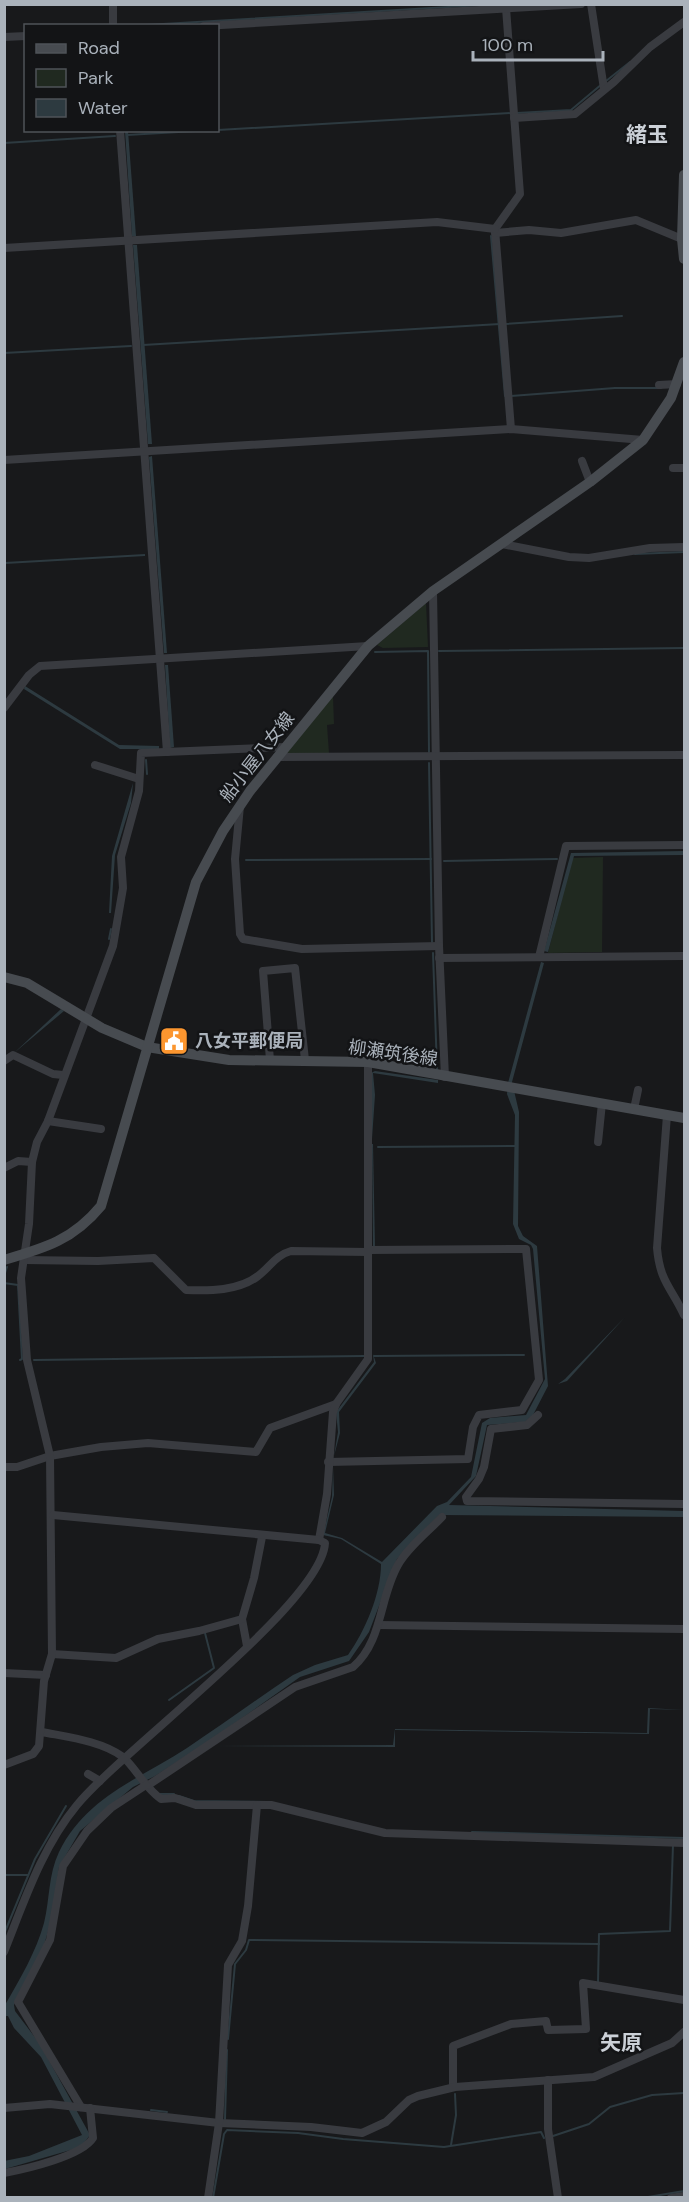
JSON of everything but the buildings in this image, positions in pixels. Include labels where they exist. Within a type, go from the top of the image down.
[{"type":"main road","points":[[684,175],[682,239],[684,259]]},
{"type":"main road","name":"船小屋八女線","points":[[4,1260],[25,1257],[74,1234],[101,1206],[196,882],[223,831],[240,805],[368,646],[433,591],[590,482],[643,440],[677,384],[684,362]]},
{"type":"main road","name":"柳瀬筑後線","points":[[4,977],[27,983],[102,1028],[147,1047],[229,1060],[368,1062],[684,1118]]},
{"type":"street","points":[[113,4],[113,24]]},
{"type":"street","points":[[219,25],[581,4]]},
{"type":"street","points":[[591,4],[604,89]]},
{"type":"street","points":[[506,8],[520,194],[495,231],[511,429]]},
{"type":"street","points":[[514,118],[575,114],[650,47],[684,22]]},
{"type":"street","points":[[4,37],[24,36]]},
{"type":"street","points":[[120,132],[167,752]]},
{"type":"street","points":[[4,248],[437,222],[495,231],[561,233],[636,220],[682,239]]},
{"type":"street","points":[[659,385],[677,384]]},
{"type":"street","points":[[4,460],[511,429],[643,440]]},
{"type":"street","points":[[582,461],[590,482]]},
{"type":"street","points":[[673,468],[684,468]]},
{"type":"street","points":[[502,544],[569,557],[589,558],[650,548],[684,547]]},
{"type":"street","points":[[433,591],[439,958],[445,1077]]},
{"type":"street","points":[[4,708],[29,675],[40,666],[368,646]]},
{"type":"street","points":[[4,1765],[33,1754],[39,1746],[46,1675],[52,1654],[53,1515],[50,1456],[27,1360],[21,1278],[25,1257],[32,1162],[37,1142],[48,1121],[84,1017],[114,946],[113,922],[123,888],[121,856],[140,779],[141,753],[285,747]]},
{"type":"street","points":[[277,757],[684,755]]},
{"type":"street","points":[[94,765],[140,779]]},
{"type":"street","points":[[240,805],[241,816],[235,860],[240,934],[243,939],[302,949],[439,946]]},
{"type":"street","points":[[539,957],[566,846],[684,845]]},
{"type":"street","points":[[439,958],[684,956]]},
{"type":"street","points":[[270,1060],[263,971],[295,968],[305,1060]]},
{"type":"street","points":[[4,1061],[13,1056],[53,1074],[63,1075]]},
{"type":"street","points":[[319,1540],[327,1494],[328,1462],[336,1404],[368,1359],[368,1062]]},
{"type":"street","points":[[634,1109],[638,1090]]},
{"type":"street","points":[[598,1142],[602,1103]]},
{"type":"street","points":[[667,1115],[657,1248],[659,1268],[664,1284],[684,1315]]},
{"type":"street","points":[[48,1121],[101,1129]]},
{"type":"street","points":[[4,1168],[18,1161],[32,1162]]},
{"type":"street","points":[[25,1257],[98,1261],[154,1258],[186,1290],[200,1290],[234,1287],[248,1282],[283,1253],[291,1251],[526,1250],[539,1380],[522,1410],[479,1415],[473,1427],[468,1459],[328,1462]]},
{"type":"street","points":[[4,1467],[17,1467],[50,1456],[101,1447],[148,1443],[256,1452],[270,1428],[336,1404]]},
{"type":"street","points":[[538,1415],[527,1425],[498,1426],[488,1432],[484,1467],[479,1479],[465,1497],[466,1501],[684,1504]]},
{"type":"street","points":[[4,1952],[48,1849],[77,1805],[124,1758],[202,1690],[284,1609],[315,1571],[326,1543],[319,1540],[262,1537],[53,1515]]},
{"type":"street","points":[[81,2107],[18,2002],[50,1940],[63,1866],[87,1831],[111,1808],[295,1687],[353,1667],[365,1653],[378,1625],[399,1563],[442,1517]]},
{"type":"street","points":[[247,1646],[242,1619],[254,1578],[262,1537]]},
{"type":"street","points":[[52,1654],[116,1658],[158,1639],[242,1619]]},
{"type":"street","points":[[378,1625],[684,1629]]},
{"type":"street","points":[[4,1673],[46,1675]]},
{"type":"street","points":[[42,1732],[106,1748],[124,1758],[145,1785],[161,1799],[175,1798],[196,1805],[271,1805],[385,1833],[684,1843]]},
{"type":"street","points":[[88,1774],[100,1781]]},
{"type":"street","points":[[208,2198],[219,2123],[228,1965],[242,1941],[248,1906],[257,1805]]},
{"type":"street","points":[[453,2087],[453,2046],[511,2024],[546,2021],[548,2030],[586,2029],[583,1983],[684,2000]]},
{"type":"street","points":[[4,2108],[50,2104],[219,2123],[311,2127],[362,2133],[386,2122],[409,2100],[453,2087],[594,2077],[672,2043],[684,2032]]},
{"type":"street","points":[[548,2080],[548,2128],[558,2198]]},
{"type":"street","points":[[4,2173],[36,2166],[83,2149],[93,2138],[90,2108]]},
{"type":"street","points":[[671,2198],[684,2196]]},
{"type":"green space","points":[[426,603],[428,647],[383,648],[377,645]]},
{"type":"green space","points":[[333,696],[334,724],[327,725],[329,753],[286,754]]},
{"type":"green space","points":[[603,857],[602,952],[548,953],[572,858]]},
{"type":"water","points":[[125,132],[128,132],[136,236],[132,236]]},
{"type":"water","points":[[133,245],[137,245],[152,444],[148,444]]},
{"type":"water","points":[[152,456],[167,653],[164,653],[149,457]]},
{"type":"water","points":[[145,554],[145,556],[5,564],[5,562]]},
{"type":"water","points":[[165,665],[168,665],[174,747],[170,748]]},
{"type":"water","points":[[25,686],[119,745],[159,746],[159,749],[120,749],[24,689]]},
{"type":"water","points":[[133,783],[131,803],[115,855],[111,913],[109,913],[112,856]]},
{"type":"water","points":[[684,851],[684,855],[574,856],[548,952],[544,951],[571,853]]},
{"type":"water","points":[[541,962],[544,963],[512,1082],[519,1112],[518,1226],[523,1236],[537,1246],[548,1386],[533,1415],[525,1422],[487,1425],[476,1476],[449,1505],[684,1511],[684,1517],[439,1515],[397,1559],[369,1632],[349,1661],[300,1677],[211,1740],[155,1776],[133,1787],[80,1831],[59,1867],[52,1918],[44,1945],[14,2005],[15,2011],[40,2044],[90,2135],[81,2147],[5,2169],[4,2161],[29,2156],[82,2135],[41,2057],[14,2028],[8,2016],[4,2016],[5,2005],[41,1934],[55,1861],[70,1833],[99,1803],[115,1791],[187,1748],[293,1675],[315,1665],[348,1655],[371,1612],[378,1588],[381,1564],[341,1539],[323,1535],[332,1497],[333,1466],[334,1495],[325,1533],[342,1538],[382,1562],[437,1506],[447,1502],[471,1477],[482,1423],[490,1418],[526,1415],[545,1379],[533,1249],[531,1245],[519,1239],[513,1224],[515,1115],[507,1094]]},
{"type":"water","points":[[61,1009],[64,1011],[14,1053]]},
{"type":"water","points":[[375,1071],[438,1080],[438,1083],[373,1073],[375,1095],[372,1139],[371,1073]]},
{"type":"water","points":[[373,1144],[375,1247],[373,1246]]},
{"type":"water","points":[[625,1317],[567,1381],[558,1384],[565,1379]]},
{"type":"water","points":[[373,1354],[376,1363],[339,1412],[340,1433],[334,1456],[338,1432],[336,1412],[374,1362]]},
{"type":"water","points":[[648,1708],[684,1710],[650,1709],[649,1734],[395,1730],[395,1747],[216,1746],[393,1745],[395,1729],[647,1733]]},
{"type":"waterway","points":[[163,24],[499,4]]},
{"type":"waterway","points":[[606,81],[630,62]]},
{"type":"waterway","points":[[517,113],[571,110],[602,84]]},
{"type":"waterway","points":[[219,130],[512,113]]},
{"type":"waterway","points":[[127,135],[179,132]]},
{"type":"waterway","points":[[4,143],[115,136]]},
{"type":"waterway","points":[[491,236],[505,396]]},
{"type":"waterway","points":[[505,324],[622,316]]},
{"type":"waterway","points":[[143,345],[500,324]]},
{"type":"waterway","points":[[4,353],[131,346]]},
{"type":"waterway","points":[[511,396],[615,388],[661,388]]},
{"type":"waterway","points":[[635,554],[684,552]]},
{"type":"waterway","points":[[439,651],[684,648]]},
{"type":"waterway","points":[[375,652],[428,651],[429,752]]},
{"type":"waterway","points":[[146,760],[147,774]]},
{"type":"waterway","points":[[429,763],[432,942]]},
{"type":"waterway","points":[[246,860],[431,859]]},
{"type":"waterway","points":[[444,861],[557,859]]},
{"type":"waterway","points":[[109,939],[111,929]]},
{"type":"waterway","points":[[433,953],[437,1070]]},
{"type":"waterway","points":[[378,1147],[516,1146]]},
{"type":"waterway","points":[[4,1276],[7,1267]]},
{"type":"waterway","points":[[4,1283],[18,1285],[22,1359],[20,1360]]},
{"type":"waterway","points":[[374,1356],[524,1355]]},
{"type":"waterway","points":[[34,1360],[364,1356]]},
{"type":"waterway","points":[[169,1700],[214,1668],[205,1633]]},
{"type":"waterway","points":[[160,1794],[174,1794]]},
{"type":"waterway","points":[[179,1796],[194,1801],[268,1802]]},
{"type":"waterway","points":[[4,1934],[35,1859],[66,1806]]},
{"type":"waterway","points":[[472,1832],[684,1838]]},
{"type":"waterway","points":[[598,1982],[599,1934],[670,1931],[673,1845]]},
{"type":"waterway","points":[[4,1875],[28,1875]]},
{"type":"waterway","points":[[228,2039],[235,1964],[246,1950],[249,1940],[599,1944]]},
{"type":"waterway","points":[[225,2119],[227,2050]]},
{"type":"waterway","points":[[553,2136],[589,2124],[610,2107],[652,2095],[684,2093]]},
{"type":"waterway","points":[[451,2145],[456,2115],[455,2094]]},
{"type":"waterway","points":[[151,2110],[167,2112]]},
{"type":"waterway","points":[[213,2198],[224,2134],[227,2130],[298,2133],[444,2147],[541,2132],[544,2138]]},
{"type":"waterway","points":[[642,2198],[684,2191]]},
{"type":"place","name":"八女平郵便局","points":[[174,1041]]},
{"type":"district","name":"緒玉","points":[[647,135]]},
{"type":"district","name":"矢原","points":[[621,2043]]}]
